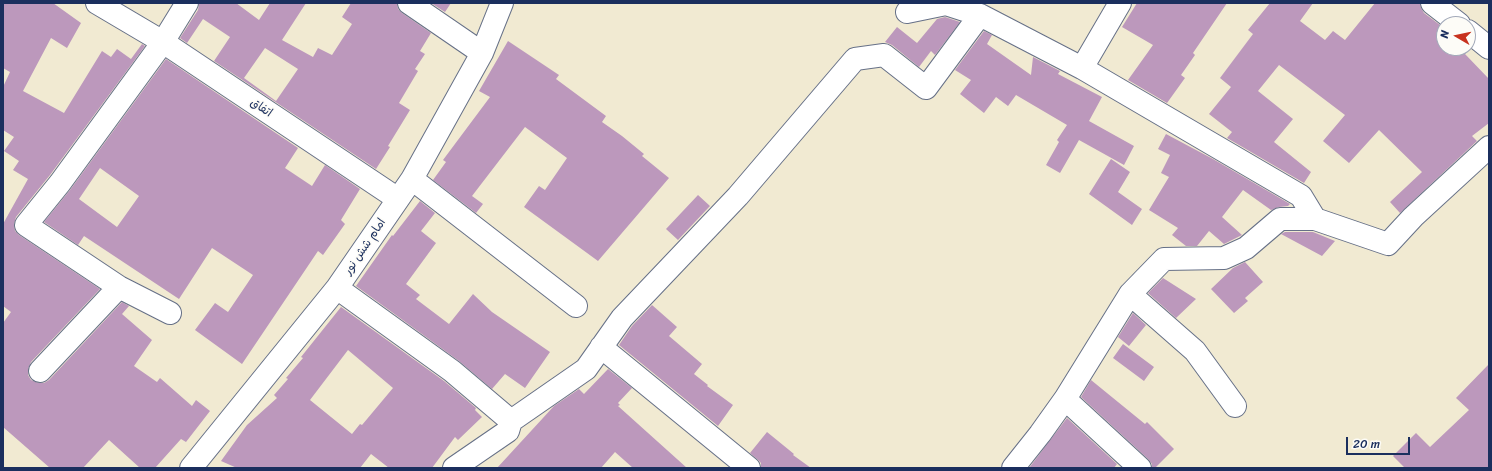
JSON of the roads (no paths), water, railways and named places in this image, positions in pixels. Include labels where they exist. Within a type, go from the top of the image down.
[{"type":"street","name":"اتفاق","points":[[97,3],[163,42],[398,199]]},
{"type":"street","points":[[170,313],[119,287],[26,225],[60,183],[163,42],[187,3]]},
{"type":"street","points":[[409,3],[482,53]]},
{"type":"street","name":"امام شش نور","points":[[191,468],[337,288],[412,179],[482,53],[502,3]]},
{"type":"street","points":[[1082,68],[1120,3]]},
{"type":"street","points":[[1432,3],[1449,16]]},
{"type":"street","points":[[907,12],[946,4],[980,15],[1082,68],[1301,196],[1314,219]]},
{"type":"street","points":[[454,468],[508,430],[511,421],[586,369],[622,318],[738,196],[855,59],[884,55],[926,88],[980,15]]},
{"type":"street","points":[[1476,37],[1489,48]]},
{"type":"street","points":[[1013,468],[1065,399],[1130,294],[1164,259],[1224,258],[1246,248],[1280,219],[1314,219],[1388,244],[1413,217],[1489,147]]},
{"type":"street","points":[[412,179],[576,306]]},
{"type":"street","points":[[40,371],[119,287]]},
{"type":"street","points":[[337,288],[452,371],[511,421]]},
{"type":"street","points":[[1130,294],[1195,351],[1235,406]]},
{"type":"street","points":[[601,347],[749,468]]},
{"type":"street","points":[[1065,399],[1140,468]]}]
